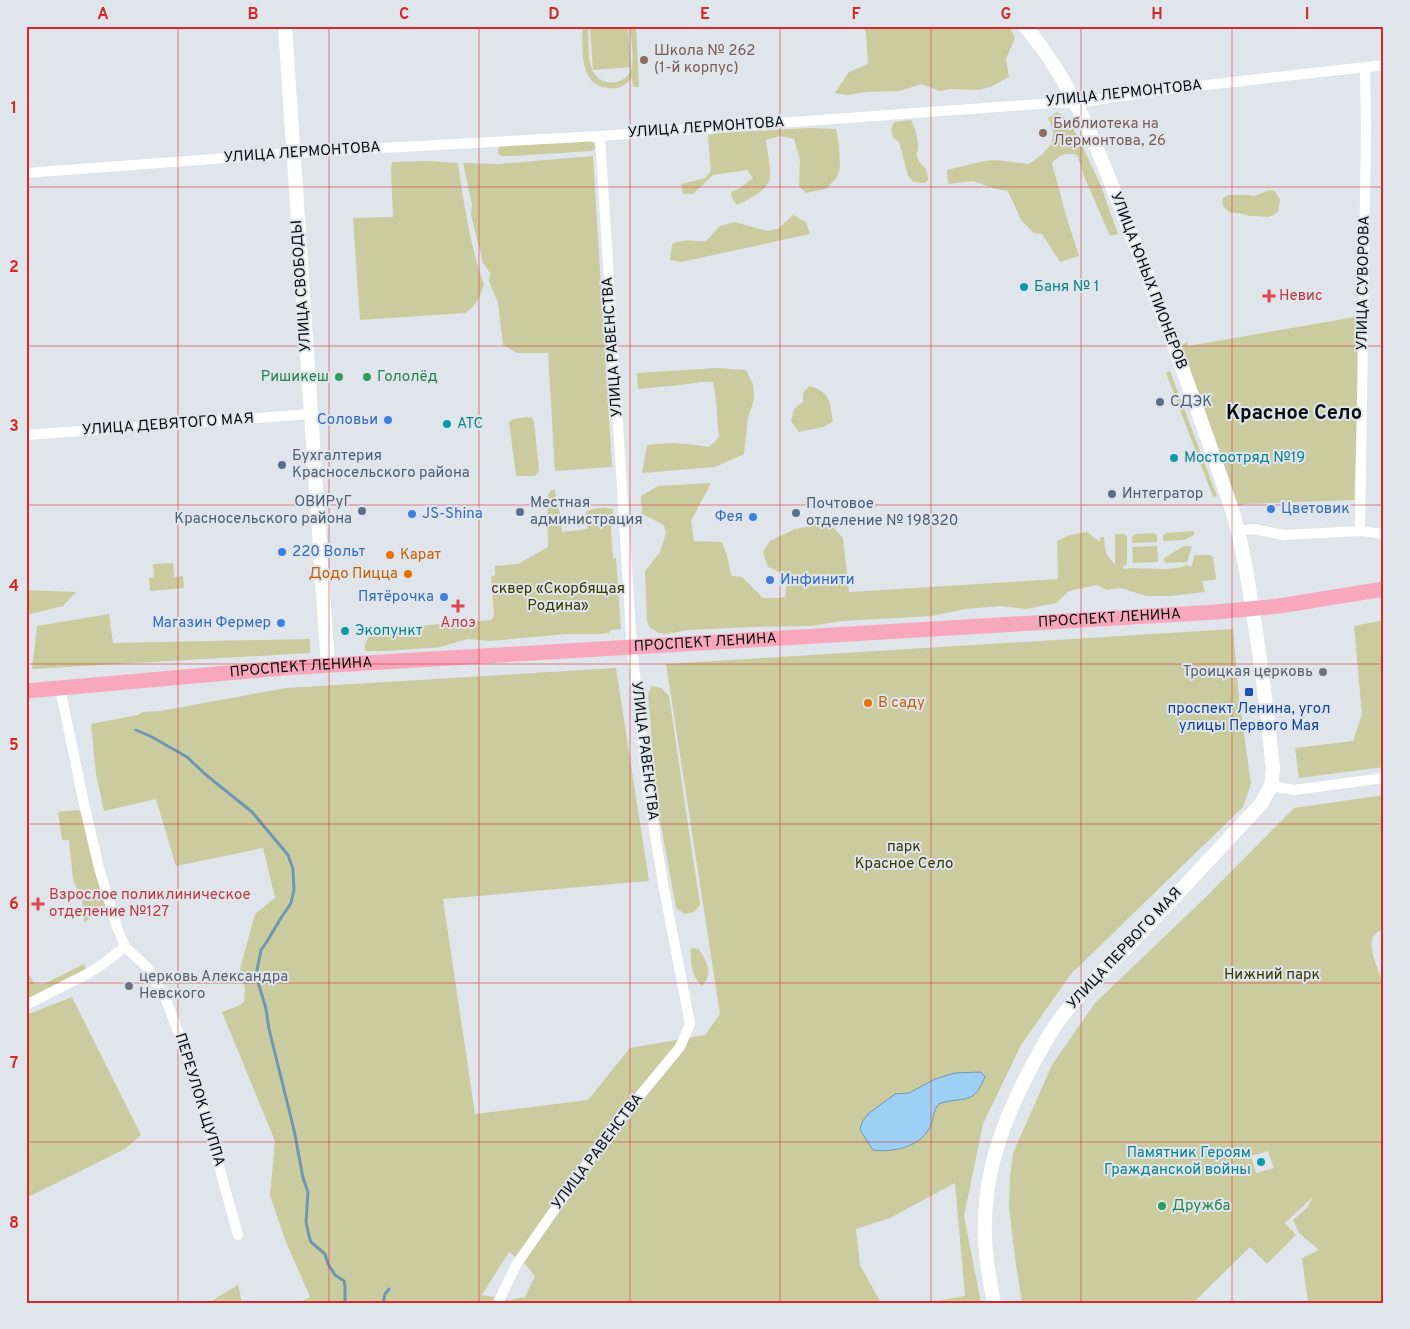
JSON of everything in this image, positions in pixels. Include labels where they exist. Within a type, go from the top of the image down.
[{"type":"main road","name":"УЛИЦА СВОБОДЫ","points":[[285,26],[328,666]]},
{"type":"main road","name":"УЛИЦА ЮНЫХ ПИОНЕРОВ","points":[[1024,26],[1038,42],[1061,77],[1088,126],[1155,296],[1239,531],[1253,609]]},
{"type":"main road","name":"ПРОСПЕКТ ЛЕНИНА","points":[[26,691],[283,668],[1253,609],[1384,589]]},
{"type":"main road","name":"УЛИЦА ПЕРВОГО МАЯ","points":[[994,1303],[986,1256],[984,1224],[986,1199],[998,1145],[1009,1113],[1024,1082],[1057,1023],[1082,993],[1261,804],[1271,786],[1273,770],[1253,609]]},
{"type":"street","name":"УЛИЦА ЛЕРМОНТОВА","points":[[26,174],[293,153],[600,136],[1076,102],[1162,90],[1384,66]]},
{"type":"street","name":"УЛИЦА СУВОРОВА","points":[[1360,532],[1366,131],[1365,68]]},
{"type":"street","name":"УЛИЦА РАВЕНСТВА","points":[[498,1303],[516,1266],[604,1139],[680,1046],[690,1024],[664,889],[648,792],[632,648],[600,136]]},
{"type":"street","name":"УЛИЦА ДЕВЯТОГО МАЯ","points":[[26,435],[310,414]]},
{"type":"street","points":[[1239,531],[1253,530],[1284,535],[1360,532],[1384,534]]},
{"type":"street","name":"ПЕРЕУЛОК ЩУППА","points":[[60,688],[84,804],[99,868],[116,927],[125,947],[147,966],[166,1000],[191,1065],[238,1236]]},
{"type":"street","points":[[1271,786],[1294,790],[1384,778]]},
{"type":"street","points":[[26,1005],[87,974],[125,947]]},
{"type":"green space","points":[[582,26],[588,26],[589,54],[592,69],[601,80],[614,82],[620,81],[630,73],[633,56],[630,26],[636,26],[639,87],[633,87],[632,78],[618,88],[608,88],[598,85],[591,80],[584,64]]},
{"type":"green space","points":[[590,26],[628,26],[631,67],[593,70]]},
{"type":"green space","points":[[862,26],[1009,26],[1015,38],[1006,59],[1009,77],[990,87],[978,90],[951,89],[940,91],[921,84],[900,91],[865,92],[848,95],[835,93],[849,72],[868,64],[866,32]]},
{"type":"green space","points":[[1057,112],[1067,119],[1078,137],[1101,186],[1118,234],[1110,236],[1077,155],[1067,154],[1060,156],[1052,163],[1079,256],[1060,262],[1042,234],[1034,233],[1021,220],[1008,191],[973,181],[948,184],[947,170],[996,160],[1029,164],[1050,145],[1053,133],[1048,118]]},
{"type":"green space","points":[[911,120],[917,140],[917,157],[927,171],[928,180],[925,183],[913,182],[908,175],[899,142],[893,137],[891,130],[894,122]]},
{"type":"green space","points":[[809,128],[836,129],[840,168],[837,177],[826,189],[806,193],[799,186],[800,160],[794,139],[780,136],[766,140],[770,177],[766,186],[752,197],[737,205],[732,198],[731,192],[753,178],[747,170],[713,175],[693,194],[683,194],[681,184],[705,178],[711,171],[708,135]]},
{"type":"green space","points":[[587,140],[593,142],[595,148],[592,151],[513,156],[502,156],[498,153],[498,149],[501,146]]},
{"type":"green space","points":[[593,156],[612,467],[555,471],[548,353],[517,353],[503,345],[498,303],[489,281],[490,273],[483,263],[471,215],[472,204],[463,163],[498,164]]},
{"type":"green space","points":[[429,161],[458,163],[471,240],[484,285],[481,293],[475,304],[465,313],[360,320],[353,218],[393,217],[392,162]]},
{"type":"green space","points":[[1270,190],[1275,191],[1280,200],[1278,212],[1269,217],[1231,213],[1223,205],[1223,198],[1228,195],[1254,196]]},
{"type":"green space","points":[[793,215],[806,222],[810,234],[681,262],[670,260],[672,244],[685,241],[706,241],[720,226],[735,222],[767,231],[778,229]]},
{"type":"green space","points":[[1361,316],[1354,500],[1245,504],[1238,506],[1181,346],[1187,342],[1188,346]]},
{"type":"green space","points":[[717,368],[746,370],[753,384],[754,400],[748,418],[744,454],[715,467],[642,473],[647,445],[678,443],[709,447],[719,437],[713,382],[638,389],[637,373]]},
{"type":"green space","points":[[1170,371],[1217,496],[1213,497],[1166,373]]},
{"type":"green space","points":[[809,386],[822,391],[828,399],[833,422],[823,427],[799,432],[791,421],[794,409],[803,402],[803,393]]},
{"type":"green space","points":[[532,418],[534,421],[539,471],[535,476],[518,476],[516,475],[509,422],[513,419]]},
{"type":"green space","points":[[711,483],[691,521],[694,541],[722,542],[731,575],[742,577],[763,598],[785,597],[786,591],[784,577],[779,572],[768,567],[763,552],[770,541],[795,529],[811,526],[825,520],[843,538],[849,592],[1058,579],[1057,541],[1069,535],[1087,532],[1100,542],[1100,537],[1104,537],[1106,552],[1115,564],[1115,534],[1127,536],[1127,564],[1122,567],[1125,569],[1167,569],[1188,565],[1191,567],[1195,555],[1210,555],[1213,557],[1216,579],[1202,581],[1205,592],[1170,596],[1146,596],[1121,588],[1107,590],[1097,585],[1069,591],[1056,603],[1027,609],[1000,606],[965,609],[932,616],[842,621],[811,626],[753,627],[659,633],[650,628],[647,621],[645,571],[660,552],[666,533],[664,525],[642,514],[641,496],[658,486]]},
{"type":"green space","name":"сквер «Скорбящая Родина»","points":[[551,490],[555,490],[562,532],[588,529],[586,512],[590,510],[599,508],[613,509],[611,529],[613,558],[616,558],[621,629],[600,634],[567,634],[490,641],[467,639],[441,647],[365,651],[367,641],[378,629],[491,620],[494,615],[491,577],[495,575],[495,566],[518,564],[548,547],[547,497]]},
{"type":"green space","points":[[1194,531],[1194,535],[1184,540],[1163,541],[1163,535],[1166,533]]},
{"type":"green space","points":[[1154,533],[1157,535],[1157,542],[1132,543],[1132,537],[1135,534]]},
{"type":"green space","points":[[1157,546],[1158,562],[1133,563],[1132,547]]},
{"type":"green space","points":[[1184,546],[1192,546],[1187,562],[1166,563],[1164,561],[1164,558]]},
{"type":"green space","points":[[173,563],[174,577],[183,576],[184,588],[150,591],[149,578],[154,578],[153,564]]},
{"type":"green space","points":[[26,590],[76,592],[63,606],[26,615]]},
{"type":"green space","points":[[109,614],[113,643],[310,639],[310,653],[32,669],[37,626]]},
{"type":"green space","points":[[1384,620],[1384,767],[1299,778],[1295,748],[1353,741],[1362,714],[1354,626]]},
{"type":"green space","name":"парк Красное Село","points":[[1233,629],[1239,697],[1251,784],[1243,807],[1071,974],[1021,1045],[983,1124],[964,1216],[981,1303],[924,1303],[965,1296],[955,1183],[890,1218],[856,1229],[860,1265],[881,1303],[298,1303],[310,1297],[286,1242],[270,1196],[275,1141],[222,1012],[244,1002],[245,988],[240,969],[255,914],[275,898],[263,848],[176,866],[156,799],[104,811],[96,774],[91,724],[138,715],[143,712],[160,711],[286,688],[616,668],[649,881],[443,899],[475,1114],[588,1100],[630,1048],[705,1035],[720,1014],[666,664]],"holes":[[[509,1252],[524,1263],[535,1276],[525,1297],[510,1300],[482,1295]]]},
{"type":"green space","points":[[652,686],[661,688],[669,696],[700,905],[694,912],[685,914],[676,908],[657,804],[648,694]]},
{"type":"green space","name":"Нижний парк","points":[[1384,795],[1384,928],[1374,935],[1372,946],[1374,960],[1384,985],[1384,1303],[1308,1303],[1302,1258],[1319,1250],[1299,1233],[1293,1220],[1307,1208],[1313,1197],[1285,1223],[1296,1235],[1267,1264],[1250,1247],[1193,1303],[1022,1303],[1009,1208],[1010,1176],[1013,1153],[1052,1065],[1095,1003],[1207,896],[1294,808]],"holes":[[[1268,1151],[1274,1168],[1256,1173],[1251,1156]]]},
{"type":"green space","points":[[77,810],[82,812],[107,907],[84,922],[82,900],[73,879],[69,840],[62,840],[58,812]]},
{"type":"green space","points":[[691,948],[699,949],[708,968],[708,976],[702,986],[698,982],[692,968]]},
{"type":"green space","points":[[84,964],[87,970],[28,1001],[26,997],[26,970],[35,984],[44,984]]},
{"type":"green space","points":[[72,997],[141,1135],[125,1149],[26,1198],[26,1015]]},
{"type":"green space","points":[[238,1285],[242,1303],[208,1303]]},
{"type":"water","points":[[981,1072],[985,1077],[976,1093],[969,1098],[939,1104],[925,1135],[912,1144],[888,1151],[873,1150],[860,1130],[862,1122],[868,1114],[895,1094],[909,1093],[935,1079],[955,1073]]},
{"type":"waterway","points":[[136,730],[187,757],[252,812],[288,855],[293,869],[294,890],[291,903],[261,950],[256,975],[266,1009],[303,1178],[308,1192],[306,1222],[309,1236],[311,1242],[325,1254],[328,1264],[335,1275],[344,1281],[345,1303]]},
{"type":"waterway","points":[[383,1303],[385,1294],[389,1289]]},
{"type":"place","name":"Школа № 262 (1-й корпус)","points":[[644,60]]},
{"type":"place","name":"Библиотека на Лермонтова, 26","points":[[1043,133]]},
{"type":"place","name":"Баня № 1","points":[[1024,287]]},
{"type":"place","name":"Невис","points":[[1269,296]]},
{"type":"place","name":"Ришикеш","points":[[339,377]]},
{"type":"place","name":"Гололёд","points":[[367,377]]},
{"type":"place","name":"СДЭК","points":[[1160,402]]},
{"type":"place","name":"Соловьи","points":[[388,420]]},
{"type":"place","name":"АТС","points":[[447,424]]},
{"type":"place","name":"Мостоотряд №19","points":[[1174,458]]},
{"type":"place","name":"Бухгалтерия Красносельского района","points":[[282,465]]},
{"type":"place","name":"Интегратор","points":[[1112,494]]},
{"type":"place","name":"Цветовик","points":[[1271,509]]},
{"type":"place","name":"ОВИРуГ Красносельского района","points":[[362,511]]},
{"type":"place","name":"Местная администрация","points":[[520,512]]},
{"type":"place","name":"Почтовое отделение № 198320","points":[[796,513]]},
{"type":"place","name":"JS-Shina","points":[[412,514]]},
{"type":"place","name":"Фея","points":[[753,517]]},
{"type":"place","name":"220 Вольт","points":[[282,552]]},
{"type":"place","name":"Карат","points":[[390,555]]},
{"type":"place","name":"Додо Пицца","points":[[408,574]]},
{"type":"place","name":"Инфинити","points":[[770,580]]},
{"type":"place","name":"Пятёрочка","points":[[444,597]]},
{"type":"place","name":"Алоэ","points":[[458,606]]},
{"type":"place","name":"Магазин Фермер","points":[[281,623]]},
{"type":"place","name":"Экопункт","points":[[345,631]]},
{"type":"place","name":"Троицкая церковь","points":[[1323,672]]},
{"type":"place","name":"проспект Ленина, угол улицы Первого Мая","points":[[1249,692]]},
{"type":"place","name":"В саду","points":[[868,703]]},
{"type":"place","name":"Взрослое поликлиническое отделение №127","points":[[38,904]]},
{"type":"place","name":"церковь Александра Невского","points":[[129,986]]},
{"type":"place","name":"Памятник Героям Гражданской войны","points":[[1261,1162]]},
{"type":"place","name":"Дружба","points":[[1162,1206]]},
{"type":"district","name":"Красное Село","points":[[1294,414]]}]
